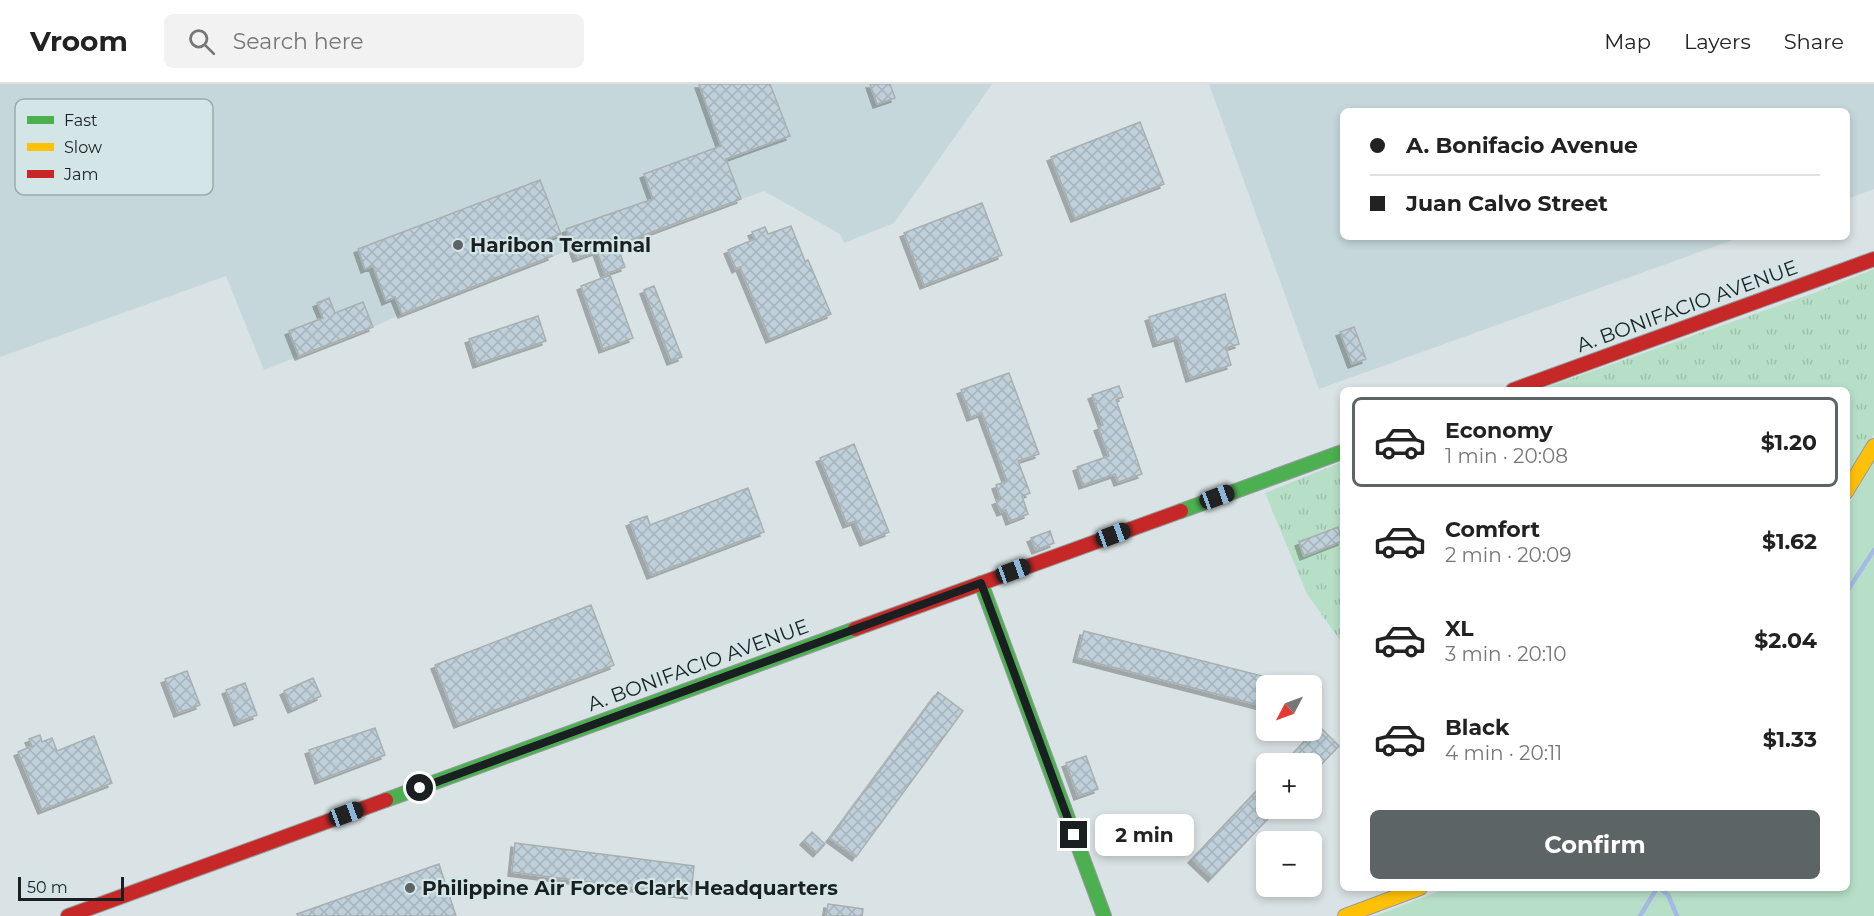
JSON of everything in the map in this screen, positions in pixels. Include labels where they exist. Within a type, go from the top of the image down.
[{"type":"street","name":"A. BONIFACIO AVENUE","points":[[1521,387],[1874,259]]},
{"type":"street","points":[[1850,485],[1874,446]]},
{"type":"street","name":"A. BONIFACIO AVENUE","points":[[68,916],[1340,453]]},
{"type":"street","points":[[981,583],[1104,916]]},
{"type":"street","points":[[1345,916],[1412,891]]},
{"type":"shaded area","points":[[0,84],[992,84],[894,223],[844,243],[840,234],[764,191],[617,244],[625,267],[605,274],[597,251],[577,258],[573,249],[402,314],[264,370],[226,276],[0,357]]},
{"type":"shaded area","points":[[1209,84],[1874,84],[1874,189],[1850,198],[1850,108],[1340,108],[1340,240],[1733,240],[1319,389]]},
{"type":"green space","points":[[1874,269],[1874,434],[1850,477],[1850,387],[1548,387],[1817,292]]},
{"type":"green space","points":[[1874,462],[1874,916],[1375,916],[1440,891],[1850,891],[1850,502]]},
{"type":"green space","points":[[1340,463],[1340,640],[1307,594],[1265,493]]},
{"type":"building","points":[[699,84],[770,84],[790,136],[726,159],[741,199],[617,245],[625,267],[605,274],[597,251],[577,258],[566,229],[653,199],[644,174],[721,146]]},
{"type":"building","points":[[870,84],[890,84],[895,98],[877,104]]},
{"type":"building","points":[[1140,122],[1164,184],[1075,218],[1051,157]]},
{"type":"building","name":"Haribon Terminal","points":[[540,180],[561,234],[545,240],[552,256],[402,314],[395,297],[386,301],[373,266],[365,269],[358,249]]},
{"type":"building","points":[[982,203],[1002,255],[924,285],[904,233]]},
{"type":"building","points":[[791,226],[831,314],[770,339],[740,267],[736,269],[728,250],[755,239],[752,232],[765,227],[768,234]]},
{"type":"building","points":[[610,275],[633,338],[603,349],[581,286]]},
{"type":"building","points":[[654,286],[682,357],[671,361],[644,290]]},
{"type":"building","points":[[1225,294],[1239,344],[1226,348],[1231,365],[1190,378],[1178,337],[1157,343],[1149,317]]},
{"type":"building","points":[[329,298],[335,313],[363,302],[373,327],[299,356],[289,331],[323,318],[317,303]]},
{"type":"building","points":[[538,316],[546,341],[477,364],[469,339]]},
{"type":"building","points":[[1354,327],[1366,359],[1352,364],[1340,332]]},
{"type":"building","points":[[1009,373],[1039,454],[1018,461],[1030,493],[1022,496],[1028,514],[1010,521],[1006,510],[1001,512],[996,501],[1001,499],[996,485],[1007,481],[982,413],[971,417],[961,390]]},
{"type":"building","points":[[1119,386],[1123,397],[1116,400],[1142,474],[1118,482],[1115,474],[1083,485],[1077,467],[1109,456],[1098,427],[1103,425],[1092,395]]},
{"type":"building","points":[[854,444],[889,532],[864,542],[855,521],[847,524],[820,458]]},
{"type":"building","points":[[748,488],[764,532],[651,575],[630,522],[647,516],[650,525]]},
{"type":"building","points":[[1338,527],[1340,542],[1304,556],[1299,542]]},
{"type":"building","points":[[1050,531],[1054,543],[1036,550],[1031,538]]},
{"type":"building","points":[[591,605],[614,665],[458,724],[435,665]]},
{"type":"building","points":[[1084,631],[1258,675],[1256,675],[1256,704],[1077,658]]},
{"type":"building","points":[[187,671],[200,705],[178,713],[165,679]]},
{"type":"building","points":[[313,678],[321,696],[292,709],[284,691]]},
{"type":"building","points":[[245,683],[257,715],[238,722],[226,690]]},
{"type":"building","points":[[938,692],[963,711],[856,857],[830,838]]},
{"type":"building","points":[[375,728],[385,755],[319,780],[309,750]]},
{"type":"building","points":[[1322,729],[1339,746],[1322,764],[1322,753],[1293,753],[1305,741],[1322,741]]},
{"type":"building","points":[[40,735],[42,742],[52,738],[57,751],[94,736],[112,783],[42,810],[18,752],[32,746],[29,739]]},
{"type":"building","points":[[1086,756],[1098,789],[1078,796],[1066,763]]},
{"type":"building","points":[[1256,792],[1256,819],[1268,819],[1212,878],[1192,859]]},
{"type":"building","points":[[812,832],[825,844],[817,853],[804,841]]},
{"type":"building","points":[[515,843],[694,866],[691,895],[512,872]]},
{"type":"building","name":"Philippine Air Force Clark Headquarters","points":[[439,864],[456,916],[298,916],[297,914]]},
{"type":"building","points":[[828,904],[863,909],[862,916],[826,916]]},
{"type":"waterway","points":[[1850,587],[1874,550]]},
{"type":"waterway","points":[[1640,916],[1655,891]]},
{"type":"waterway","points":[[1663,891],[1668,895],[1677,916]]},
{"type":"traffic: fast","points":[[1181,511],[1340,453]]},
{"type":"traffic: fast","points":[[981,583],[1104,916]]},
{"type":"traffic: fast","points":[[386,800],[855,629]]},
{"type":"traffic: slow","points":[[1850,485],[1874,446]]},
{"type":"traffic: slow","points":[[1345,916],[1412,891]]},
{"type":"traffic: jam","points":[[1521,387],[1874,259]]},
{"type":"traffic: jam","points":[[855,629],[1181,511]]},
{"type":"traffic: jam","points":[[68,916],[386,800]]},
{"type":"place","name":"Haribon Terminal","points":[[458,245]]},
{"type":"place","name":"Philippine Air Force Clark Headquarters","points":[[410,888]]},
{"type":"route","points":[[420,788],[981,583],[1074,835]]}]
